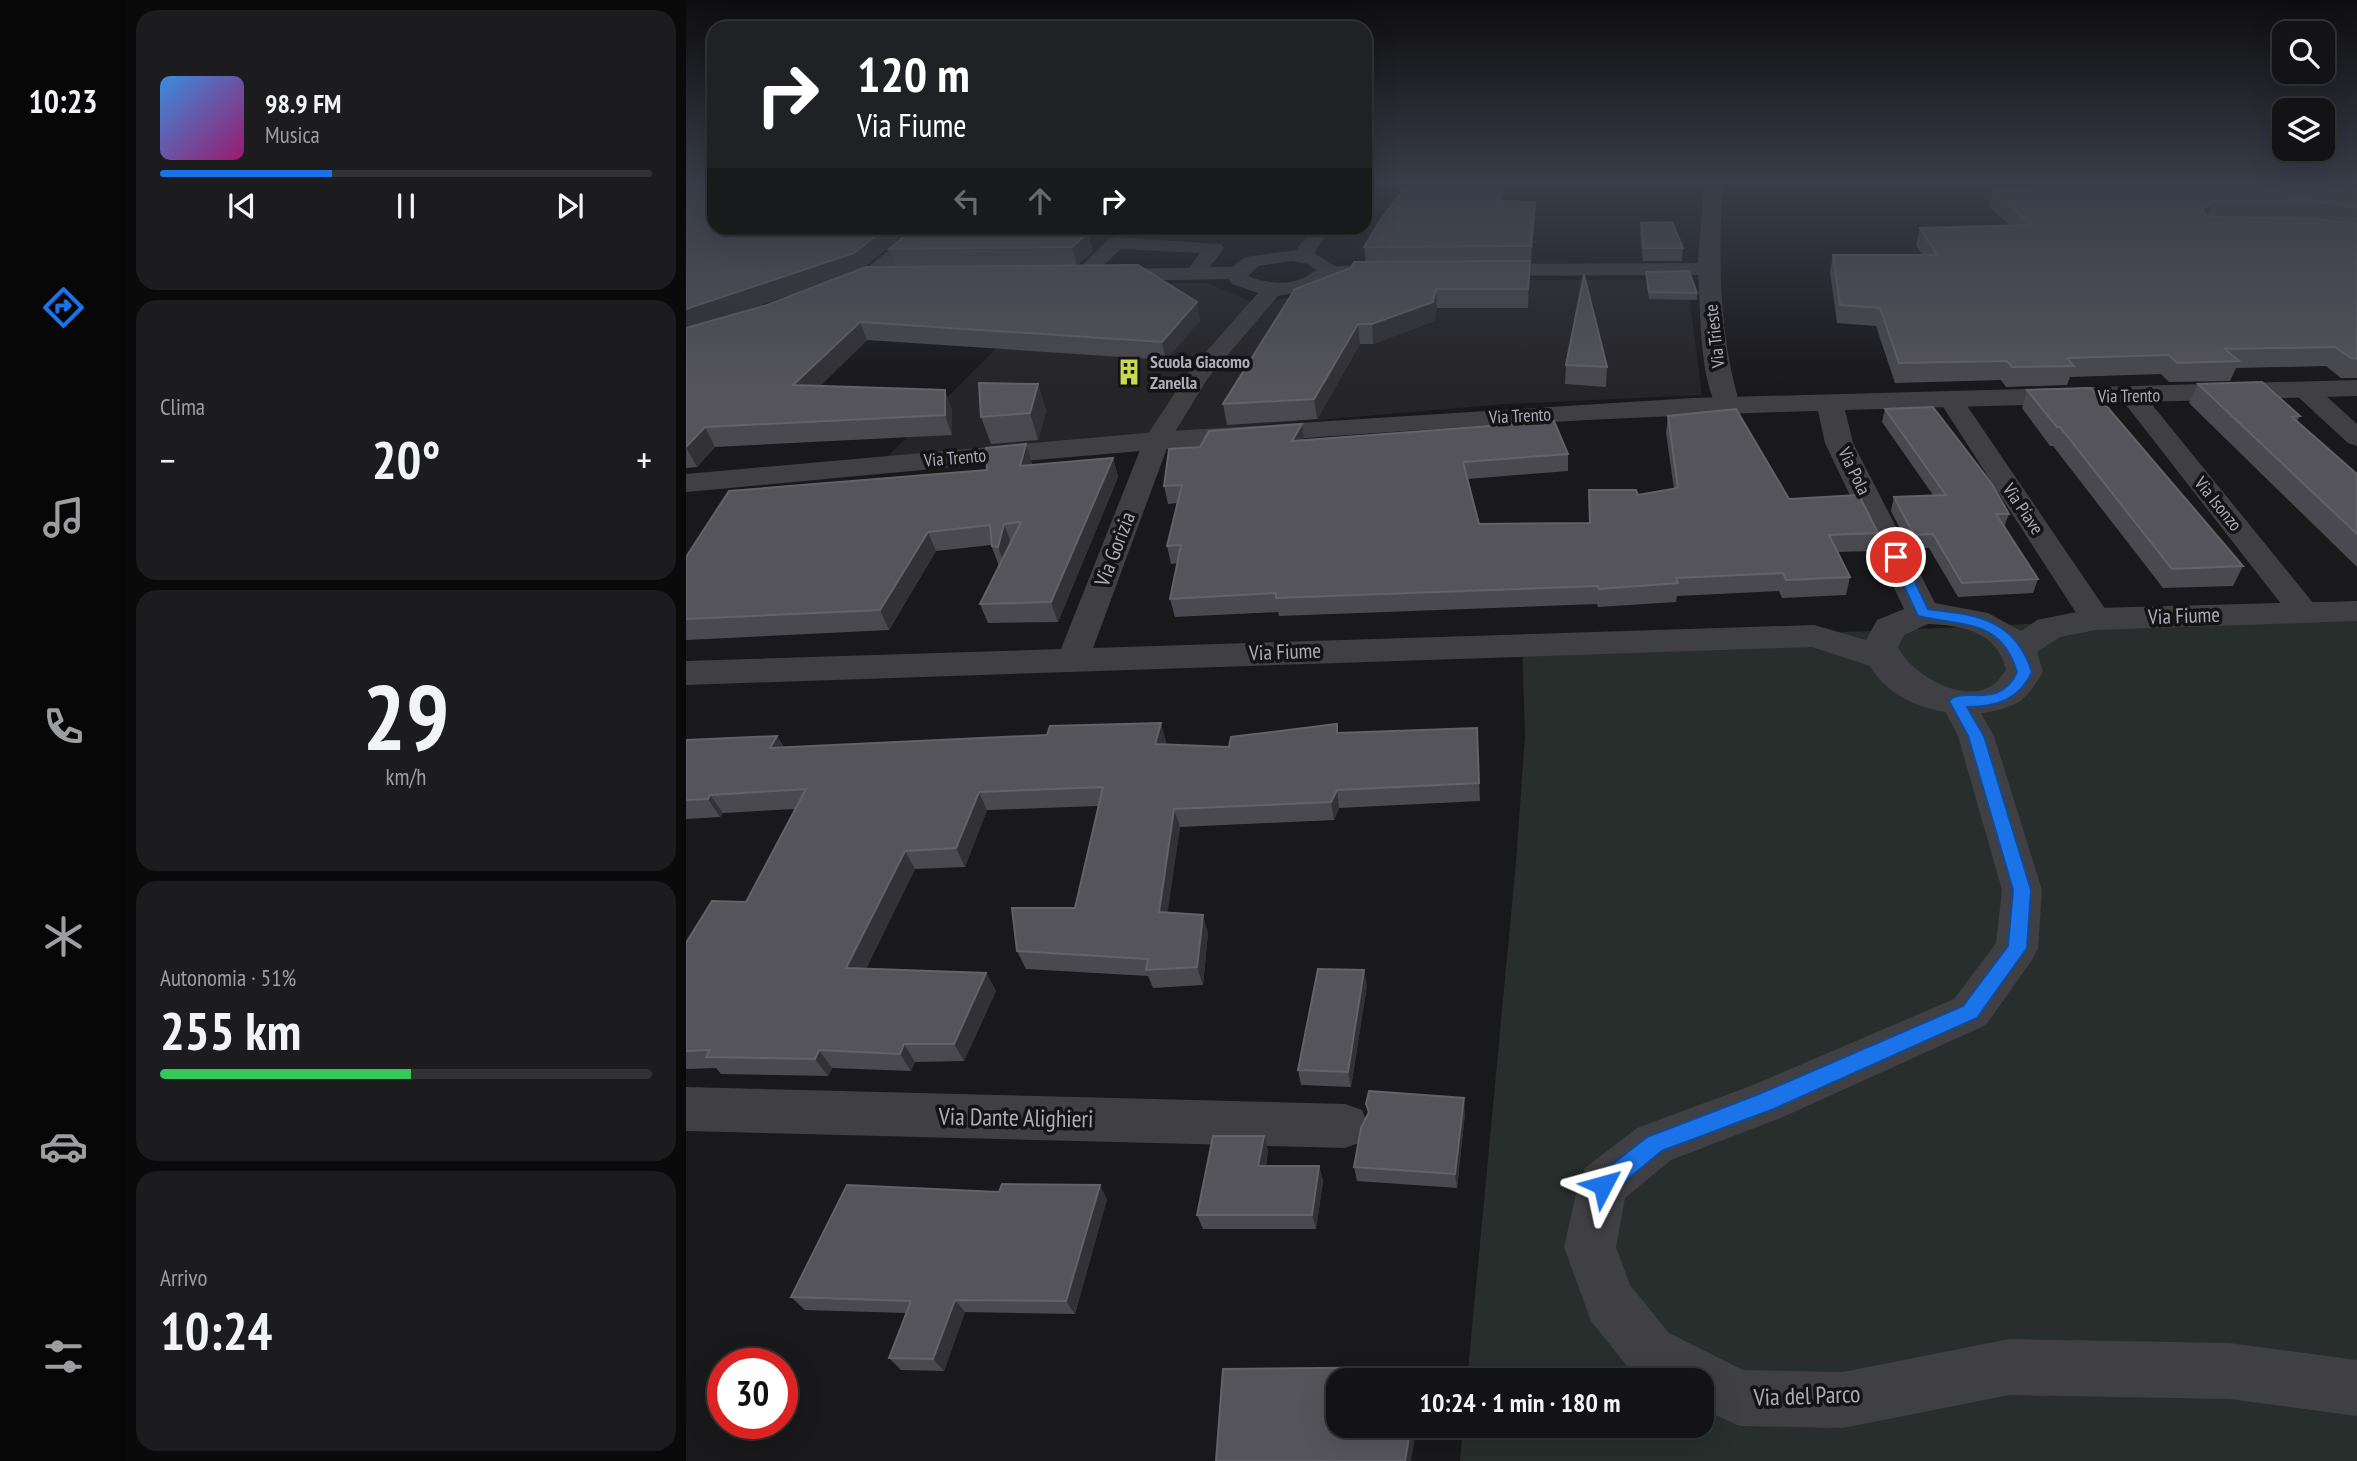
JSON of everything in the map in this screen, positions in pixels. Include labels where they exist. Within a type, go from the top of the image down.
[{"type":"street","points":[[817,295],[869,276],[899,251]]},
{"type":"street","points":[[1081,276],[1107,251]]},
{"type":"street","points":[[1195,273],[1212,251]]},
{"type":"street","points":[[1302,256],[1305,251]]},
{"type":"street","name":"Via Trieste","points":[[1708,251],[1707,269],[1718,370],[1728,405]]},
{"type":"street","points":[[1237,273],[1242,266],[1262,258],[1302,256],[1325,266],[1326,272]]},
{"type":"street","points":[[1470,270],[1707,269]]},
{"type":"street","points":[[1237,273],[1239,280],[1258,289],[1272,290],[1308,285],[1326,272],[1415,271]]},
{"type":"street","points":[[1054,276],[1237,273]]},
{"type":"street","points":[[869,276],[895,276]]},
{"type":"street","name":"Via Gorizia","points":[[1073,659],[1157,440],[1198,375],[1272,290]]},
{"type":"street","name":"Via Trento","points":[[686,482],[1157,440],[1728,405],[2357,388]]},
{"type":"street","points":[[2305,390],[2357,438]]},
{"type":"street","name":"Via Isonzo","points":[[2132,396],[2304,611]]},
{"type":"street","name":"Via Piave","points":[[1950,399],[2096,619]]},
{"type":"street","name":"Via Pola","points":[[1830,402],[1839,443],[1923,613]]},
{"type":"street","name":"Via Fiume","points":[[686,673],[1814,636],[1881,657],[1892,673],[1910,686],[1957,701],[1983,702],[2004,696],[2019,686],[2025,672],[2018,649],[2049,628],[2096,619],[2357,611]]},
{"type":"street","points":[[1881,657],[1880,639],[1888,627],[1903,618],[1923,613],[1970,618],[1992,628],[2018,649]]},
{"type":"street","name":"Via del Parco","points":[[1957,701],[1976,736],[2022,890],[2017,948],[1970,1012],[1766,1102],[1654,1144],[1603,1185],[1590,1247],[1609,1303],[1650,1352],[1739,1398],[1843,1400],[2009,1367],[2230,1371],[2357,1388]]},
{"type":"street","name":"Via Dante Alighieri","points":[[686,1109],[1345,1126]]},
{"type":"shaded area","points":[[1687,279],[1702,395],[1505,404],[887,457],[1040,305],[1114,283],[1208,283],[1253,303],[1286,298],[1326,282]]},
{"type":"shaded area","points":[[2357,611],[2357,1461],[1460,1461],[1462,1438],[1714,1438],[1714,1368],[1468,1368],[1516,862],[1525,735],[1522,644]]},
{"type":"building","points":[[686,251],[856,251],[854,253],[686,309]]},
{"type":"building","points":[[1935,251],[2357,251],[2357,359],[2335,347],[2225,349],[2239,361],[2177,363],[2169,355],[2067,358],[2074,366],[2012,367],[2007,361],[1899,363],[1880,308],[1840,305],[1833,255],[1937,255]]},
{"type":"building","points":[[1530,261],[1528,289],[1436,289],[1433,302],[1372,324],[1358,324],[1314,399],[1223,404],[1295,289],[1351,268],[1354,262]]},
{"type":"building","points":[[1138,265],[1197,302],[1162,342],[860,322],[793,385],[945,390],[945,415],[705,427],[686,447],[686,328],[767,305],[866,267]]},
{"type":"building","points":[[1689,271],[1697,293],[1649,292],[1646,272]]},
{"type":"building","points":[[1584,275],[1607,367],[1566,365]]},
{"type":"building","points":[[2262,382],[2300,416],[2292,417],[2357,474],[2357,534],[2198,384]]},
{"type":"building","points":[[979,383],[1038,384],[1030,413],[981,417]]},
{"type":"building","points":[[2091,388],[2243,566],[2172,569],[2060,427],[2057,427],[2027,390]]},
{"type":"building","points":[[1933,407],[1992,484],[2009,514],[1996,514],[2038,579],[1962,583],[1933,534],[1914,535],[1894,497],[1946,495],[1885,409]]},
{"type":"building","points":[[1736,409],[1789,499],[1859,495],[1878,533],[1829,535],[1850,577],[1786,580],[1783,573],[1676,578],[1678,583],[1599,589],[1598,586],[1276,598],[1276,593],[1170,599],[1181,545],[1167,546],[1182,485],[1164,486],[1169,449],[1200,447],[1209,431],[1302,424],[1292,441],[1554,421],[1568,454],[1463,462],[1479,524],[1590,523],[1589,490],[1636,490],[1638,495],[1678,488],[1668,416]]},
{"type":"building","points":[[1026,444],[1020,466],[1113,458],[1051,602],[980,604],[1021,522],[1004,524],[998,547],[992,546],[990,525],[928,532],[880,610],[686,619],[686,557],[729,491],[987,470],[986,448]]},
{"type":"building","points":[[1161,723],[1155,744],[1229,747],[1231,737],[1337,724],[1337,733],[1477,728],[1479,783],[1337,790],[1331,802],[1174,809],[1159,912],[1203,915],[1197,967],[1146,970],[1148,959],[1017,951],[1012,908],[1075,908],[1103,787],[979,792],[956,848],[905,851],[846,968],[986,973],[954,1044],[904,1044],[900,1054],[819,1050],[815,1059],[706,1057],[710,1050],[686,1051],[686,943],[712,901],[746,902],[806,789],[710,795],[708,799],[686,800],[686,740],[777,736],[770,748],[1047,735],[1050,726]]},
{"type":"building","points":[[1318,969],[1364,970],[1348,1072],[1298,1070]]},
{"type":"building","points":[[1369,1091],[1464,1098],[1455,1174],[1354,1167],[1361,1128],[1369,1112],[1366,1104]]},
{"type":"building","points":[[1213,1136],[1264,1136],[1258,1166],[1319,1166],[1312,1215],[1197,1215]]},
{"type":"building","points":[[1002,1184],[1100,1185],[1066,1301],[955,1300],[933,1359],[889,1358],[911,1301],[791,1297],[847,1185],[999,1192]]},
{"type":"building","points":[[1421,1367],[1326,1368],[1326,1438],[1409,1438],[1405,1461],[1216,1461],[1223,1369]]},
{"type":"place","name":"Scuola Giacomo Zanella","points":[[1129,372]]},
{"type":"route","points":[[1603,1185],[1654,1144],[1766,1102],[1970,1012],[2017,948],[2022,890],[1976,736],[1957,701],[1983,702],[2004,696],[2019,686],[2025,672],[2018,649],[2005,636],[1970,618],[1923,613],[1896,557]]}]
